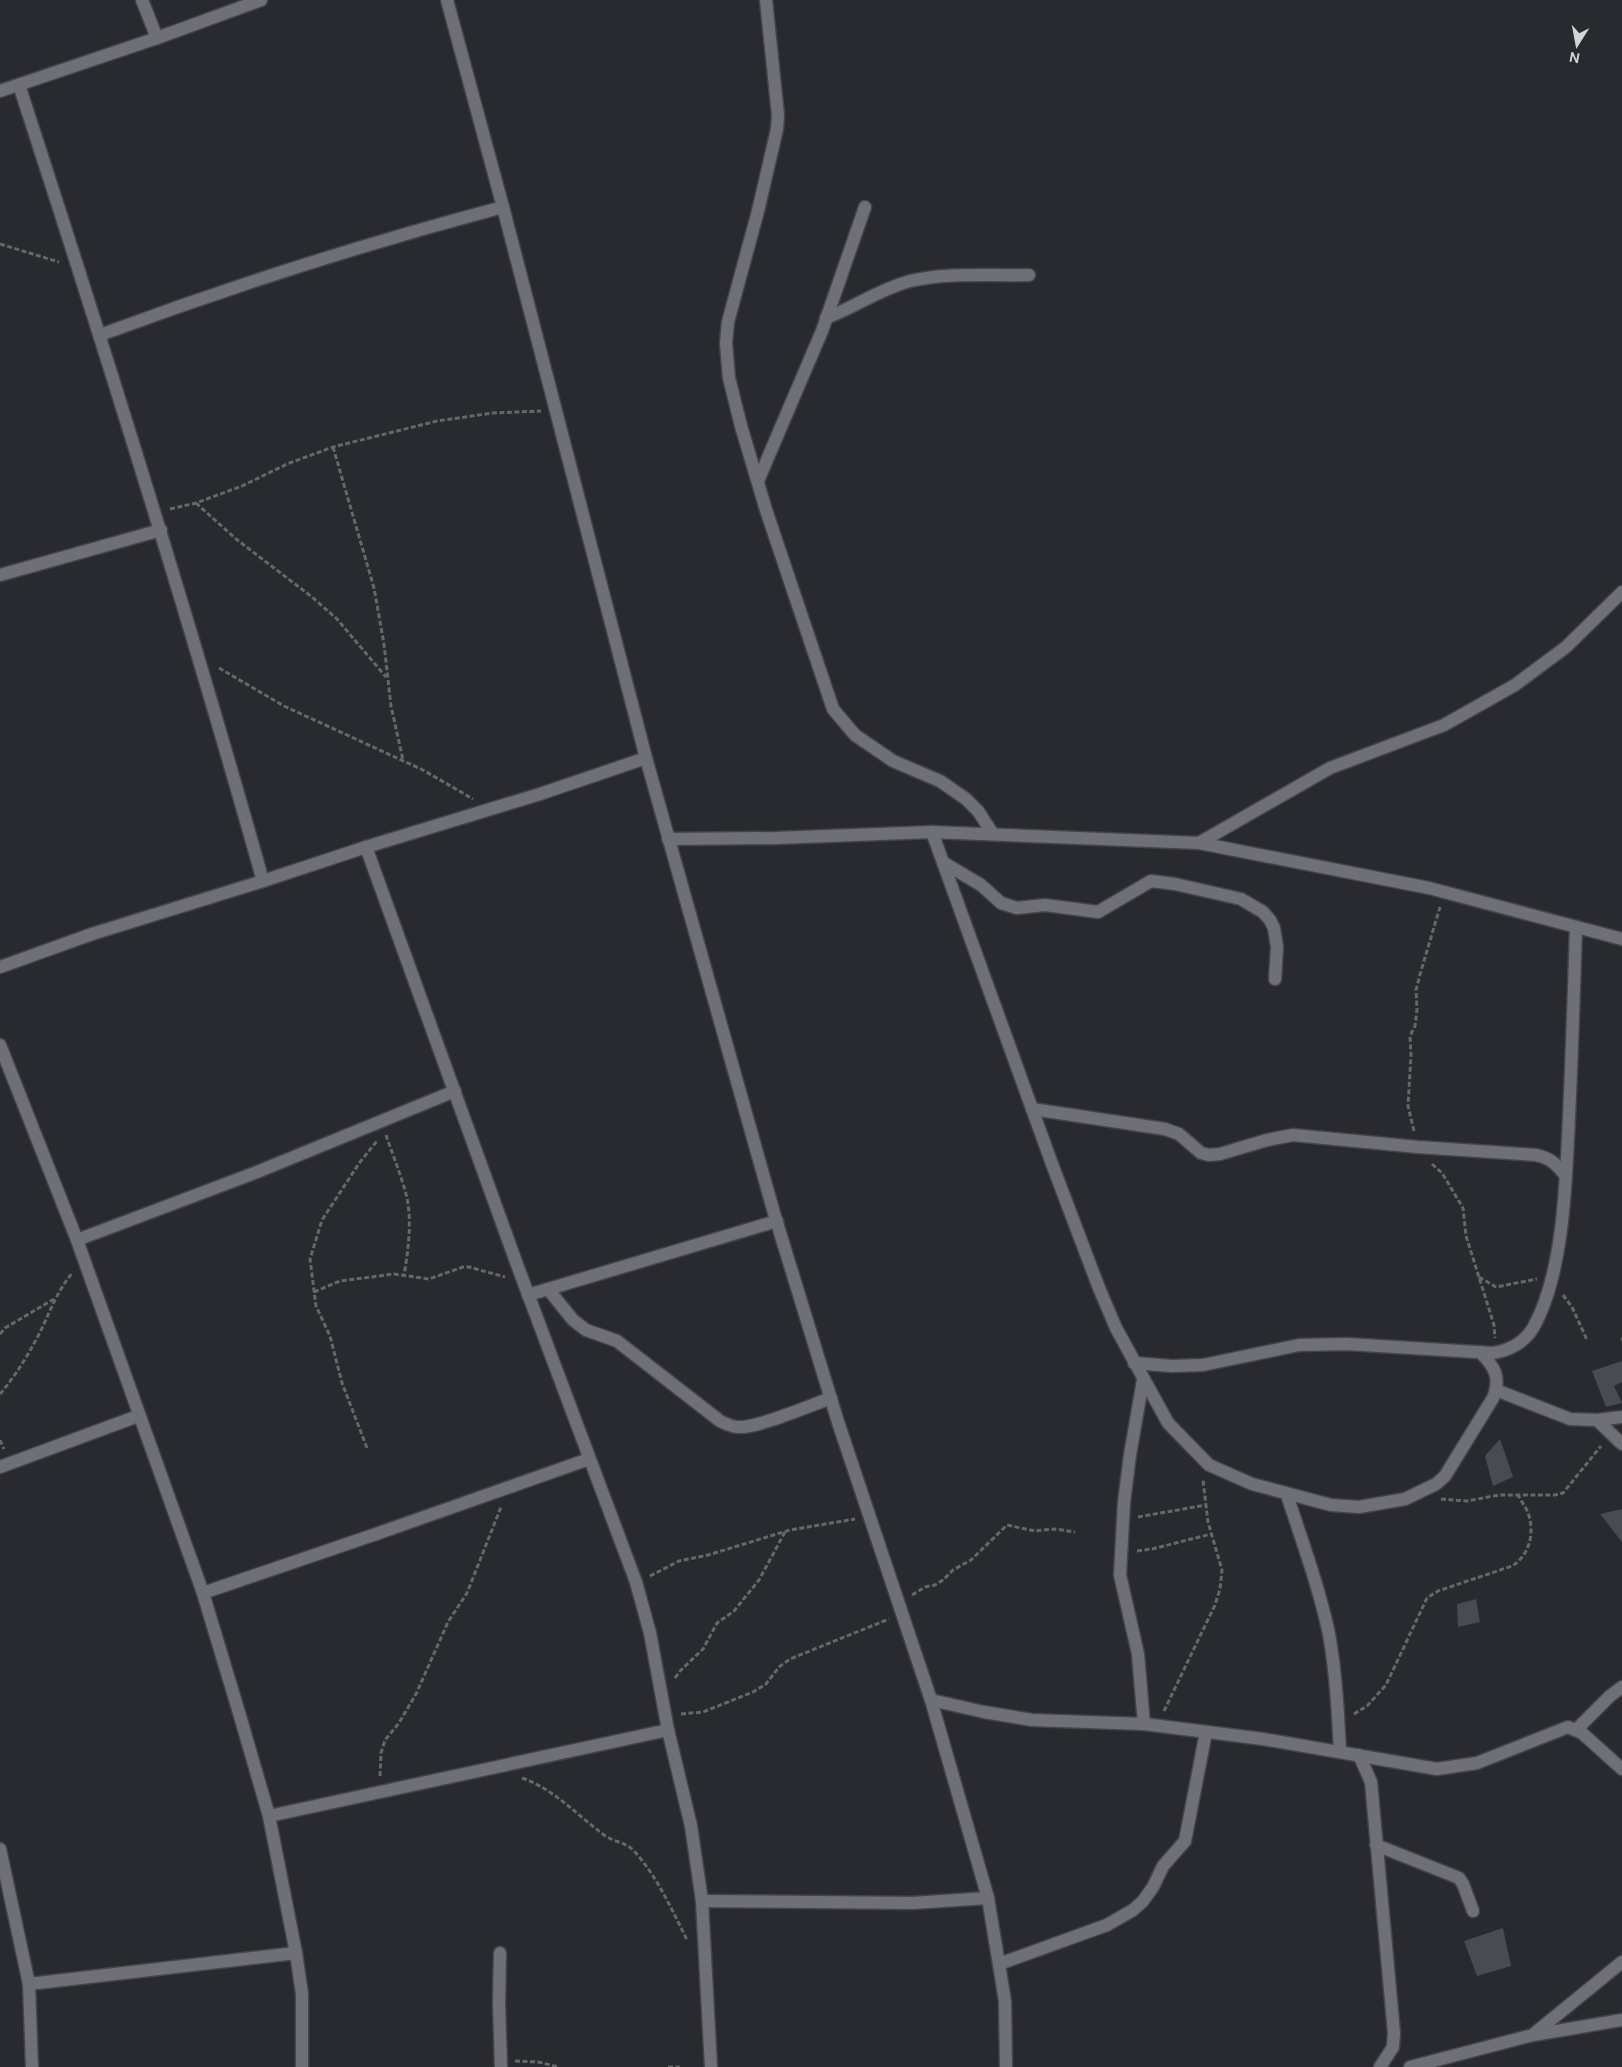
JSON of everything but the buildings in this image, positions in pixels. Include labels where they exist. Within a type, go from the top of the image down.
[{"type":"street","points":[[142,0],[157,38]]},
{"type":"street","points":[[0,91],[157,38],[261,0]]},
{"type":"street","points":[[447,0],[668,839],[777,1221],[831,1398],[931,1700],[988,1898],[1005,2001],[1006,2067]]},
{"type":"street","points":[[766,0],[778,129],[728,322],[726,344],[729,378],[741,426],[833,709],[855,735],[886,756],[916,772],[940,781],[966,799],[978,811],[993,834]]},
{"type":"street","points":[[20,85],[156,512],[263,881]]},
{"type":"street","points":[[100,335],[301,265],[440,223],[503,207]]},
{"type":"street","points":[[758,481],[826,318],[864,208]]},
{"type":"street","points":[[826,318],[849,309],[886,289],[910,281],[936,277],[1029,275]]},
{"type":"street","points":[[0,575],[161,530]]},
{"type":"street","points":[[1198,842],[1330,768],[1444,725],[1515,685],[1566,647],[1622,592]]},
{"type":"street","points":[[0,967],[92,934],[646,758]]},
{"type":"street","points":[[668,839],[776,838],[932,832],[1198,842],[1260,853],[1445,892],[1622,939]]},
{"type":"street","points":[[932,832],[1032,1109],[1099,1288],[1116,1328],[1168,1423],[1209,1465],[1252,1484],[1287,1495],[1330,1505],[1359,1507],[1405,1499],[1429,1488],[1445,1476],[1496,1390],[1496,1374],[1486,1353]]},
{"type":"street","points":[[366,847],[528,1295],[636,1582],[650,1633],[667,1724],[691,1826],[702,1901],[711,2067]]},
{"type":"street","points":[[944,863],[981,885],[1000,903],[1017,908],[1046,905],[1098,912],[1146,883],[1157,881],[1241,899],[1263,912],[1274,928],[1277,947],[1274,980]]},
{"type":"street","points":[[1134,1363],[1172,1366],[1202,1365],[1299,1345],[1347,1344],[1486,1353],[1509,1350],[1521,1342],[1532,1330],[1557,1259],[1566,1176],[1576,927]]},
{"type":"street","points":[[0,1045],[77,1240],[138,1416],[203,1593],[269,1816],[296,1953],[302,1994],[302,2067]]},
{"type":"street","points":[[77,1240],[257,1172],[455,1091]]},
{"type":"street","points":[[1032,1109],[1165,1129],[1179,1134],[1201,1153],[1209,1155],[1220,1154],[1267,1140],[1293,1135],[1418,1148],[1536,1155],[1548,1158],[1554,1162],[1566,1176]]},
{"type":"street","points":[[528,1295],[777,1221]]},
{"type":"street","points":[[548,1289],[573,1320],[586,1330],[617,1341],[720,1421],[731,1426],[740,1428],[755,1425],[831,1398]]},
{"type":"street","points":[[1143,1380],[1130,1455],[1120,1575],[1138,1654],[1151,1724]]},
{"type":"street","points":[[1496,1390],[1570,1419],[1597,1420],[1622,1417]]},
{"type":"street","points":[[0,1467],[138,1416]]},
{"type":"street","points":[[1597,1420],[1622,1444]]},
{"type":"street","points":[[203,1593],[589,1459]]},
{"type":"street","points":[[1287,1495],[1329,1634],[1336,1686],[1340,1752]]},
{"type":"street","points":[[1576,1730],[1610,1696],[1622,1687]]},
{"type":"street","points":[[931,1700],[1032,1720],[1151,1724],[1263,1739],[1359,1755],[1421,1768],[1437,1769],[1457,1768],[1477,1763],[1563,1728],[1582,1733],[1622,1769]]},
{"type":"street","points":[[269,1816],[493,1768],[667,1724]]},
{"type":"street","points":[[999,1964],[1107,1924],[1133,1910],[1143,1901],[1153,1887],[1163,1866],[1185,1842],[1206,1732]]},
{"type":"street","points":[[1359,1755],[1371,1782],[1394,2033],[1393,2046],[1380,2067]]},
{"type":"street","points":[[1376,1845],[1459,1878],[1464,1884],[1473,1911]]},
{"type":"street","points":[[1,1855],[29,1984],[32,2067]]},
{"type":"street","points":[[702,1901],[912,1903],[988,1898]]},
{"type":"street","points":[[29,1984],[296,1953]]},
{"type":"street","points":[[500,1953],[501,2064]]},
{"type":"street","points":[[1533,2035],[1622,1962]]},
{"type":"street","points":[[1410,2067],[1533,2035],[1622,2020]]},
{"type":"path","points":[[0,244],[79,269]]},
{"type":"path","points":[[156,512],[196,503],[242,486],[287,464],[333,447],[437,421],[492,413],[556,411]]},
{"type":"path","points":[[333,447],[374,588],[384,644],[391,706],[404,761]]},
{"type":"path","points":[[196,503],[236,539],[312,597],[337,619],[387,678]]},
{"type":"path","points":[[198,655],[284,706],[404,761],[490,809]]},
{"type":"path","points":[[1445,892],[1416,990],[1417,1010],[1410,1036],[1411,1055],[1408,1106],[1418,1148],[1442,1173],[1463,1208],[1466,1236],[1496,1334],[1486,1353]]},
{"type":"path","points":[[367,1448],[342,1383],[330,1336],[316,1306],[310,1254],[322,1220],[360,1162],[385,1132],[406,1197],[408,1209],[409,1240],[404,1276]]},
{"type":"path","points":[[0,1394],[11,1381],[30,1349],[64,1283],[84,1261]]},
{"type":"path","points":[[314,1292],[340,1281],[394,1274],[429,1279],[463,1267],[523,1281]]},
{"type":"path","points":[[1479,1277],[1496,1287],[1532,1279],[1549,1284],[1566,1297],[1587,1340]]},
{"type":"path","points":[[0,1334],[5,1328],[55,1298]]},
{"type":"path","points":[[1440,1500],[1466,1501],[1499,1495],[1549,1496],[1563,1492],[1588,1460],[1612,1434]]},
{"type":"path","points":[[1151,1724],[1186,1669],[1215,1605],[1220,1588],[1222,1570],[1206,1505],[1200,1456]]},
{"type":"path","points":[[382,1792],[380,1767],[381,1753],[385,1740],[416,1694],[448,1622],[468,1593],[510,1487]]},
{"type":"path","points":[[1338,1723],[1367,1706],[1386,1685],[1427,1598],[1438,1591],[1512,1566],[1520,1561],[1525,1554],[1530,1540],[1530,1523],[1528,1513],[1518,1495]]},
{"type":"path","points":[[1124,1520],[1206,1505]]},
{"type":"path","points":[[636,1582],[679,1561],[708,1555],[785,1531],[870,1516]]},
{"type":"path","points":[[667,1724],[674,1715],[703,1712],[754,1692],[766,1684],[779,1667],[790,1659],[901,1609],[926,1587],[935,1585],[943,1580],[952,1570],[971,1560],[1007,1525],[1035,1531],[1055,1529],[1075,1532]]},
{"type":"path","points":[[662,1697],[680,1671],[703,1649],[716,1623],[734,1611],[759,1580],[785,1531]]},
{"type":"path","points":[[1122,1552],[1152,1549],[1212,1534]]},
{"type":"path","points":[[493,1768],[537,1783],[606,1836],[634,1850],[650,1872],[692,1949]]},
{"type":"path","points":[[501,2064],[538,2062],[559,2067]]},
{"type":"path","points":[[668,2067],[680,2067]]}]
